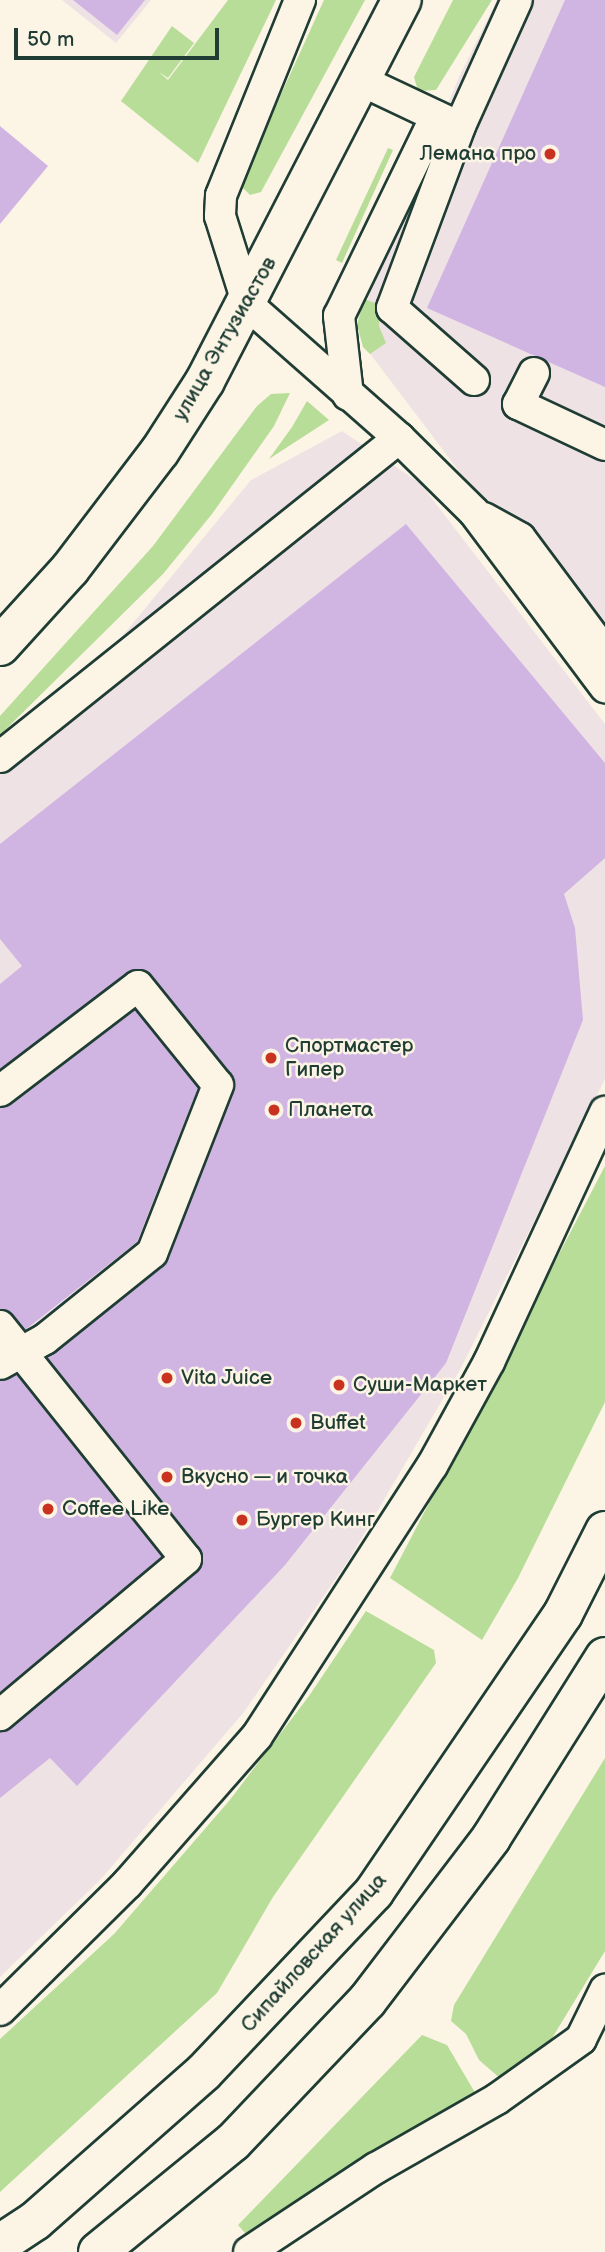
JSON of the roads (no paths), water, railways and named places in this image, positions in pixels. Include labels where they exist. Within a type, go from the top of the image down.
[{"type":"main road","name":"улица Энтузиастов","points":[[0,646],[70,569],[160,451],[248,305],[402,0]]},
{"type":"main road","name":"Сипайловская улица","points":[[0,2244],[35,2221],[204,2072],[374,1892],[563,1614],[605,1531]]},
{"type":"main road","points":[[132,2252],[367,2000],[491,1838],[605,1657]]},
{"type":"main road","points":[[99,2252],[233,2142]]},
{"type":"street","points":[[300,0],[221,196],[220,216],[248,305],[399,438],[474,512],[605,687]]},
{"type":"street","points":[[348,394],[339,316],[517,0]]},
{"type":"street","points":[[362,81],[448,121]]},
{"type":"street","points":[[448,121],[392,308],[474,380]]},
{"type":"street","points":[[534,373],[518,404],[605,445]]},
{"type":"street","points":[[0,757],[399,438]]},
{"type":"street","points":[[474,512],[520,538],[605,652]]},
{"type":"street","points":[[0,1091],[138,986],[218,1085],[152,1254],[10,1360]]},
{"type":"street","points":[[0,2010],[127,1884],[257,1736],[432,1466],[489,1362],[605,1112]]},
{"type":"street","points":[[0,1326],[10,1360],[186,1559],[0,1715]]},
{"type":"street","points":[[249,2252],[376,2168],[497,2099],[581,2039],[605,1990]]},
{"type":"place","name":"Лемана про","points":[[550,154]]},
{"type":"place","name":"Спортмастер Гипер","points":[[271,1058]]},
{"type":"place","name":"Планета","points":[[274,1110]]},
{"type":"place","name":"Vita Juice","points":[[167,1378]]},
{"type":"place","name":"Суши-Маркет","points":[[339,1385]]},
{"type":"place","name":"Buffet","points":[[296,1423]]},
{"type":"place","name":"Вкусно — и точка","points":[[167,1477]]},
{"type":"place","name":"Coffee Like","points":[[48,1509]]},
{"type":"place","name":"Бургер Кинг","points":[[242,1520]]}]
